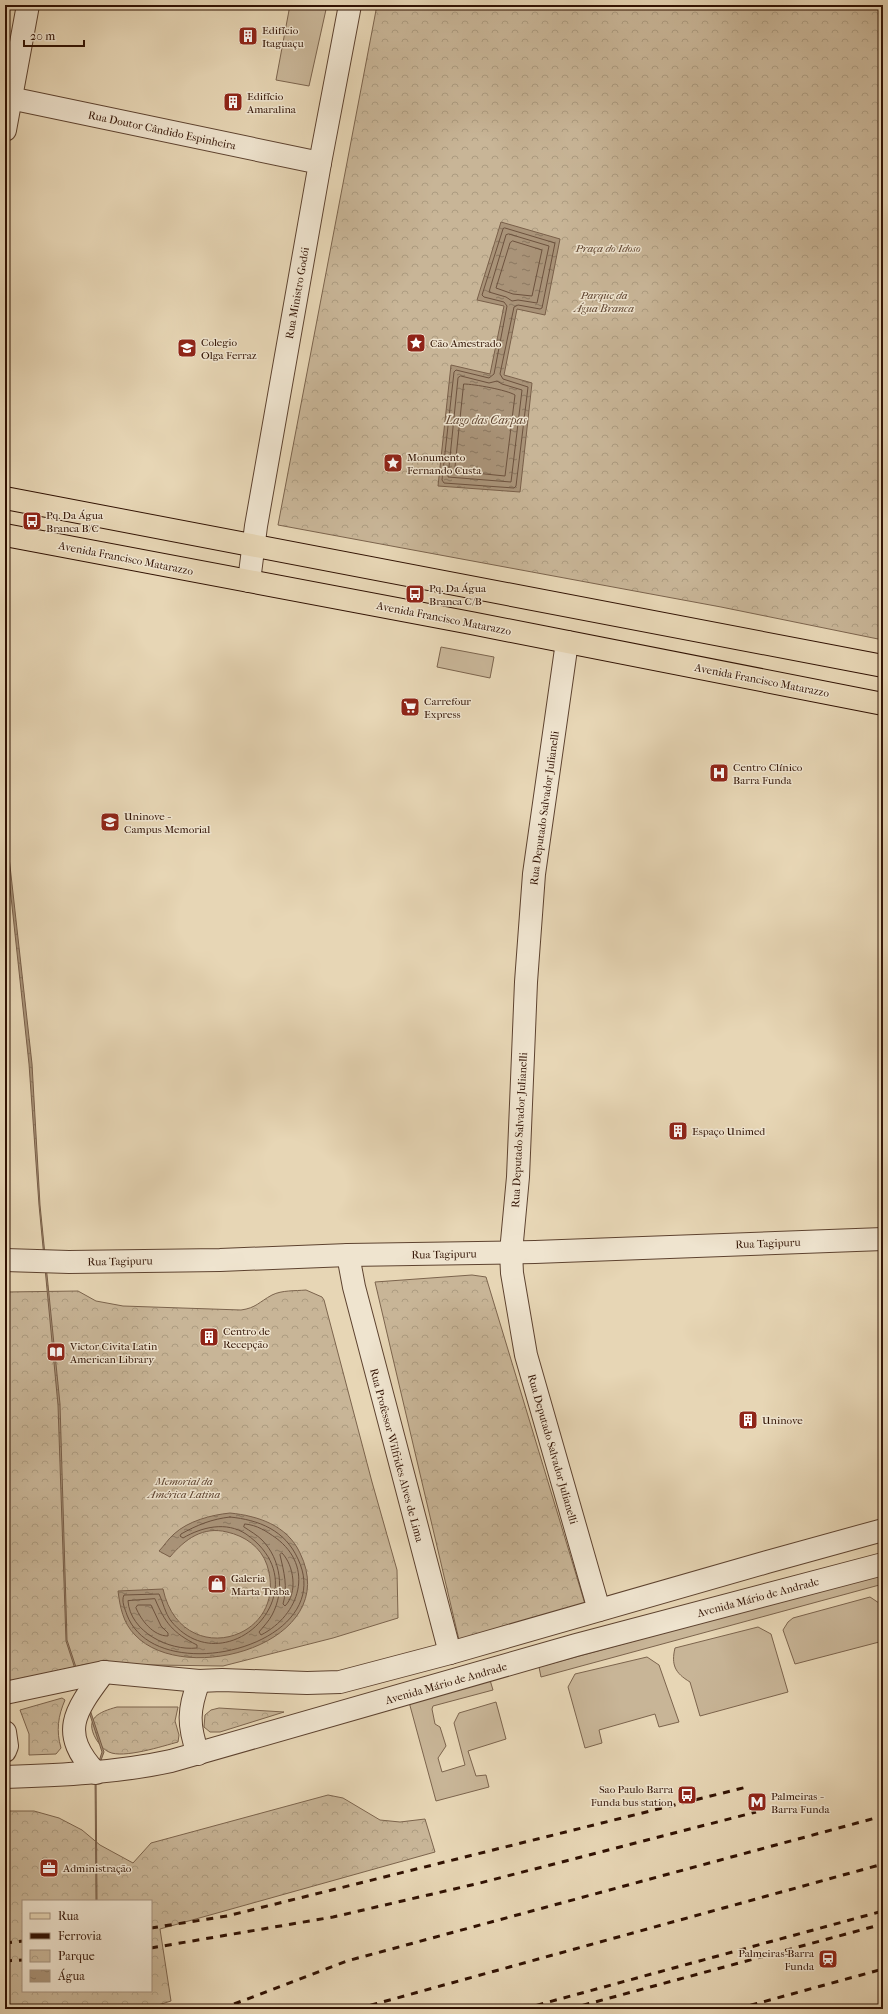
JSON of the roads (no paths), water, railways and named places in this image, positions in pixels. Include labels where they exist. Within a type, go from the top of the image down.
[{"type":"main road","points":[[5,498],[883,666]]},
{"type":"main road","name":"Avenida Francisco Matarazzo","points":[[5,535],[883,704]]},
{"type":"street","points":[[5,130],[8,97],[28,5]]},
{"type":"street","name":"Rua Ministro Godói","points":[[249,581],[320,163],[350,5]]},
{"type":"street","name":"Rua Doutor Cândido Espinheira","points":[[8,97],[320,163]]},
{"type":"street","name":"Rua Deputado Salvador Julianelli","points":[[567,642],[534,874],[526,982],[518,1177],[511,1252],[512,1273],[526,1355],[599,1610]]},
{"type":"street","name":"Rua Tagipuru","points":[[5,1260],[69,1262],[220,1260],[348,1255],[511,1252],[883,1239]]},
{"type":"street","name":"Rua Professor Wilfrides Alves de Lima","points":[[348,1255],[354,1288],[450,1653]]},
{"type":"street","points":[[5,1693],[104,1672],[199,1682],[222,1680],[267,1683],[333,1683],[450,1653],[883,1530]]},
{"type":"street","name":"Avenida Mário de Andrade","points":[[5,1777],[96,1773],[143,1767],[198,1754],[576,1645],[883,1564]]},
{"type":"street","points":[[96,1773],[84,1760],[77,1747],[73,1734],[75,1719],[81,1704],[104,1672]]},
{"type":"street","points":[[198,1754],[192,1735],[190,1713],[199,1682]]},
{"type":"street","points":[[5,1732],[7,1746],[5,1751]]},
{"type":"water","name":"Lago das Carpas","points":[[501,222],[560,239],[545,315],[517,309],[504,375],[532,383],[520,492],[438,486],[451,365],[490,374],[504,306],[477,300]]},
{"type":"water","points":[[5,821],[32,1064],[40,1205],[60,1404],[67,1640],[104,1752],[96,1774],[97,1900],[95,1774],[102,1752],[66,1641],[58,1405],[39,1205],[29,1064],[5,841]]},
{"type":"water","points":[[230,1513],[241,1514],[271,1524],[288,1535],[294,1543],[300,1553],[308,1585],[300,1611],[280,1632],[253,1648],[221,1656],[188,1657],[158,1650],[135,1635],[131,1630],[123,1614],[118,1591],[163,1589],[174,1615],[190,1631],[210,1638],[231,1636],[249,1627],[263,1612],[270,1591],[267,1565],[261,1553],[246,1539],[227,1532],[210,1531],[188,1540],[170,1557],[159,1551],[180,1529],[193,1522],[215,1515]]},
{"type":"railway","points":[[152,1928],[227,1916],[747,1787]]},
{"type":"railway","points":[[152,1948],[333,1917],[480,1883],[756,1812]]},
{"type":"railway","points":[[221,2009],[347,1961],[883,1816]]},
{"type":"railway","points":[[357,2009],[883,1864]]},
{"type":"railway","points":[[523,2009],[883,1911]]},
{"type":"railway","points":[[569,2009],[883,1924]]},
{"type":"railway","points":[[5,1943],[22,1941]]},
{"type":"railway","points":[[5,1961],[22,1960]]},
{"type":"railway","points":[[737,2009],[883,1969]]},
{"type":"place","name":"Edifício Itaguaçu","points":[[248,36]]},
{"type":"place","name":"Edifício Amaralina","points":[[233,102]]},
{"type":"place","name":"Cão Amestrado","points":[[416,343]]},
{"type":"place","name":"Colegio Olga Ferraz","points":[[187,348]]},
{"type":"place","name":"Monumento Fernando Custa","points":[[393,463]]},
{"type":"place","name":"Pq. Da Água Branca B/C","points":[[32,521]]},
{"type":"place","name":"Pq. Da Água Branca C/B","points":[[415,594]]},
{"type":"place","name":"Carrefour Express","points":[[410,707]]},
{"type":"place","name":"Centro Clínico Barra Funda","points":[[719,773]]},
{"type":"place","name":"Uninove - Campus Memorial","points":[[110,822]]},
{"type":"place","name":"Espaço Unimed","points":[[678,1131]]},
{"type":"place","name":"Centro de Recepção","points":[[209,1337]]},
{"type":"place","name":"Victor Civita Latin American Library","points":[[56,1352]]},
{"type":"place","name":"Uninove","points":[[748,1420]]},
{"type":"place","name":"Galeria Marta Traba","points":[[217,1584]]},
{"type":"place","name":"Sao Paulo Barra Funda bus station","points":[[687,1795]]},
{"type":"place","name":"Palmeiras - Barra Funda","points":[[757,1802]]},
{"type":"place","name":"Administração","points":[[49,1868]]},
{"type":"place","name":"Palmeiras-Barra Funda","points":[[828,1959]]},
{"type":"park label","name":"Praça do Idoso","points":[[608,248]]},
{"type":"park label","name":"Parque da Água Branca","points":[[604,301]]},
{"type":"park label","name":"Memorial da América Latina","points":[[184,1487]]}]
